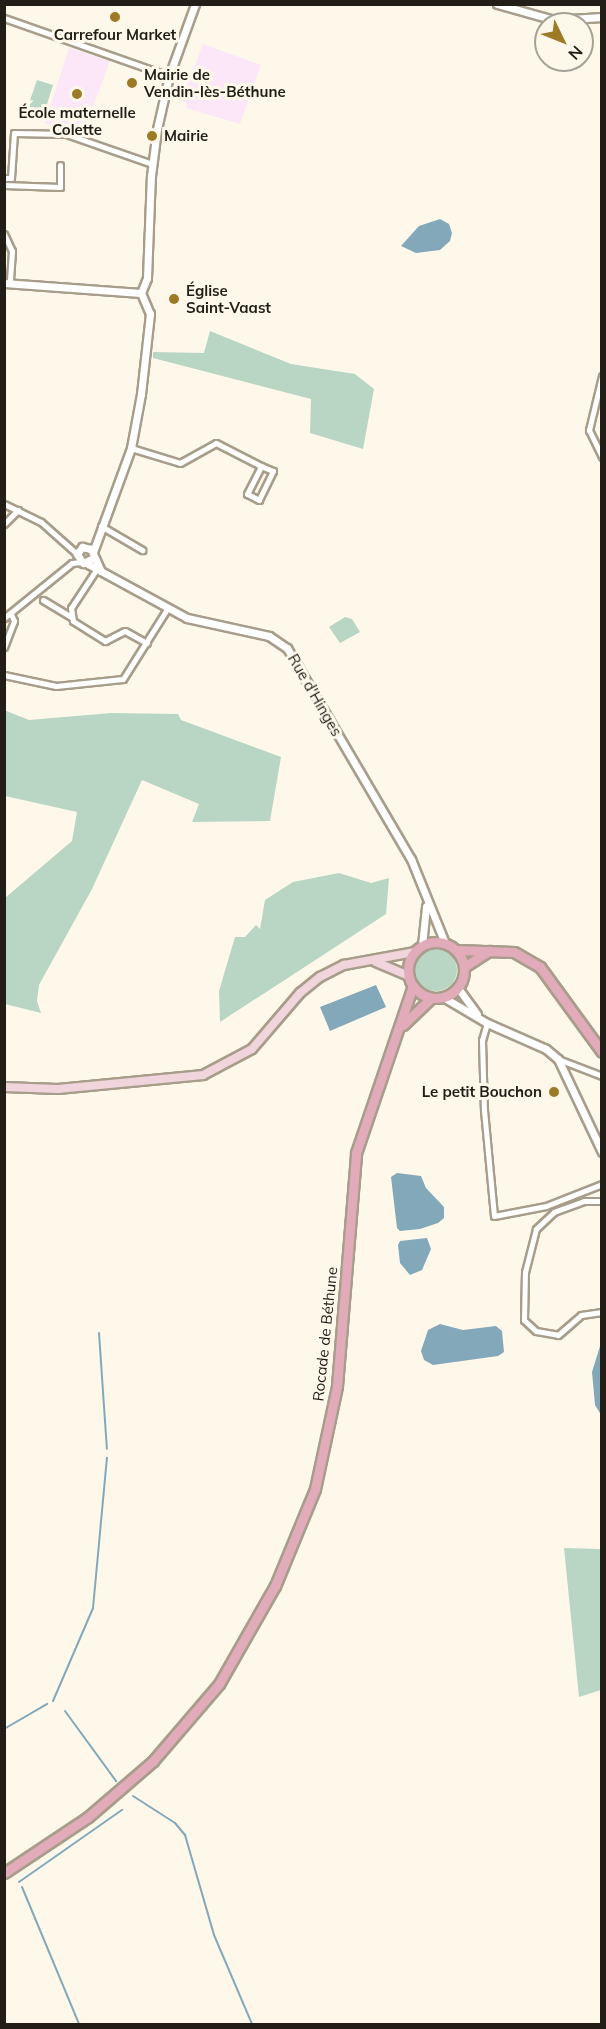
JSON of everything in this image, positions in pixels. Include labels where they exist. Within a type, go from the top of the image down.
[{"type":"main road","points":[[4,1088],[58,1089],[203,1075],[252,1049],[300,993],[320,977],[361,961],[414,952],[423,945],[445,943],[456,950],[464,967]]},
{"type":"main road","points":[[456,950],[514,952],[540,967],[602,1052]]},
{"type":"main road","points":[[361,961],[389,964],[408,976],[413,986],[431,998],[442,997],[458,988],[464,967],[474,957],[492,950]]},
{"type":"main road","points":[[408,976],[414,952]]},
{"type":"main road","name":"Rocade de Béthune","points":[[4,1873],[88,1817],[153,1761],[219,1684],[275,1586],[315,1489],[337,1386],[356,1153],[392,1041],[413,986]]},
{"type":"main road","name":"Rocade de Béthune","points":[[392,1041],[410,1016],[431,998]]},
{"type":"street","points":[[4,618],[81,555],[96,536],[131,448],[147,360],[150,314],[141,293],[149,260],[152,164],[170,76],[195,4]]},
{"type":"street","points":[[497,4],[554,20],[601,16]]},
{"type":"street","points":[[4,18],[170,76]]},
{"type":"street","points":[[4,177],[11,178],[14,133],[66,134],[152,164]]},
{"type":"street","points":[[4,185],[60,187],[60,165]]},
{"type":"street","points":[[4,234],[12,251],[7,283],[141,293]]},
{"type":"street","points":[[602,376],[589,430],[602,457]]},
{"type":"street","points":[[131,448],[180,463],[216,443],[261,465],[273,471],[259,500],[247,494],[261,465]]},
{"type":"street","points":[[4,504],[41,522],[81,555],[93,555]]},
{"type":"street","points":[[4,524],[18,510]]},
{"type":"street","points":[[101,526],[142,550]]},
{"type":"street","points":[[71,617],[71,608],[99,572],[93,555],[96,536]]},
{"type":"street","points":[[81,555],[93,555]]},
{"type":"street","name":"Rue d'Hinges","points":[[81,555],[99,572],[167,609],[187,618],[269,636],[287,648],[423,886],[445,943]]},
{"type":"street","points":[[43,600],[105,641],[125,632],[147,643]]},
{"type":"street","points":[[4,675],[56,686],[120,680],[126,676],[167,609]]},
{"type":"street","points":[[4,647],[14,621],[11,614]]},
{"type":"street","name":"Rue d'Hinges","points":[[423,886],[427,913],[423,945]]},
{"type":"street","points":[[458,988],[484,1021],[482,1040],[484,1110],[494,1216],[546,1206],[602,1184]]},
{"type":"street","points":[[442,997],[484,1021],[531,1041],[558,1059],[602,1076]]},
{"type":"street","points":[[558,1059],[602,1152]]},
{"type":"street","points":[[602,1201],[584,1201],[554,1212],[536,1230],[525,1272],[524,1320],[536,1331],[558,1335],[581,1315],[602,1312]]},
{"type":"shaded area","points":[[203,44],[261,65],[240,124],[186,108],[187,103],[181,101]]},
{"type":"shaded area","name":"École maternelle Colette","points":[[69,48],[110,61],[82,137],[45,123]]},
{"type":"green space","points":[[37,80],[53,85],[44,114],[27,109]]},
{"type":"green space","points":[[210,331],[291,364],[355,374],[374,389],[363,449],[310,433],[311,399],[153,358],[153,352],[204,353]]},
{"type":"green space","points":[[345,617],[352,619],[360,632],[340,643],[329,627]]},
{"type":"green space","points":[[4,710],[29,720],[111,713],[178,714],[181,720],[281,757],[270,821],[192,822],[199,804],[142,780],[92,889],[39,985],[37,1001],[41,1013],[5,1004],[5,898],[72,841],[77,812],[5,796]]},
{"type":"green space","points":[[339,873],[371,883],[389,878],[386,914],[220,1022],[219,991],[235,937],[245,937],[256,925],[260,929],[265,900],[293,882]]},
{"type":"green space","points":[[436,949],[451,955],[457,970],[451,985],[436,991],[421,985],[415,970],[421,955]]},
{"type":"green space","points":[[564,1548],[601,1549],[601,1690],[579,1697]]},
{"type":"water","points":[[440,219],[449,224],[452,233],[450,241],[440,250],[416,253],[401,246],[419,226]]},
{"type":"water","points":[[376,985],[386,1007],[330,1031],[320,1007]]},
{"type":"water","points":[[397,1173],[421,1176],[426,1188],[444,1207],[444,1218],[438,1223],[420,1229],[400,1231],[397,1228],[391,1177]]},
{"type":"water","points":[[427,1238],[431,1249],[422,1270],[410,1275],[400,1263],[398,1245],[400,1241]]},
{"type":"water","points":[[440,1324],[463,1330],[496,1326],[502,1331],[504,1352],[498,1356],[433,1365],[424,1360],[421,1351],[428,1330]]},
{"type":"water","points":[[601,1343],[601,1415],[595,1405],[592,1372]]},
{"type":"waterway","points":[[99,1333],[107,1449]]},
{"type":"waterway","points":[[53,1701],[93,1608],[107,1458]]},
{"type":"waterway","points":[[4,1729],[47,1704]]},
{"type":"waterway","points":[[65,1711],[116,1781]]},
{"type":"waterway","points":[[133,1796],[175,1823],[185,1835],[214,1935],[252,2024]]},
{"type":"waterway","points":[[19,1882],[122,1810]]},
{"type":"waterway","points":[[22,1887],[79,2024]]},
{"type":"place","name":"Carrefour Market","points":[[115,17]]},
{"type":"place","name":"Mairie de Vendin-lès-Béthune","points":[[132,83]]},
{"type":"place","name":"École maternelle Colette","points":[[77,94]]},
{"type":"place","name":"Mairie","points":[[152,136]]},
{"type":"place","name":"Église Saint-Vaast","points":[[174,299]]},
{"type":"place","name":"Le petit Bouchon","points":[[554,1092]]}]
